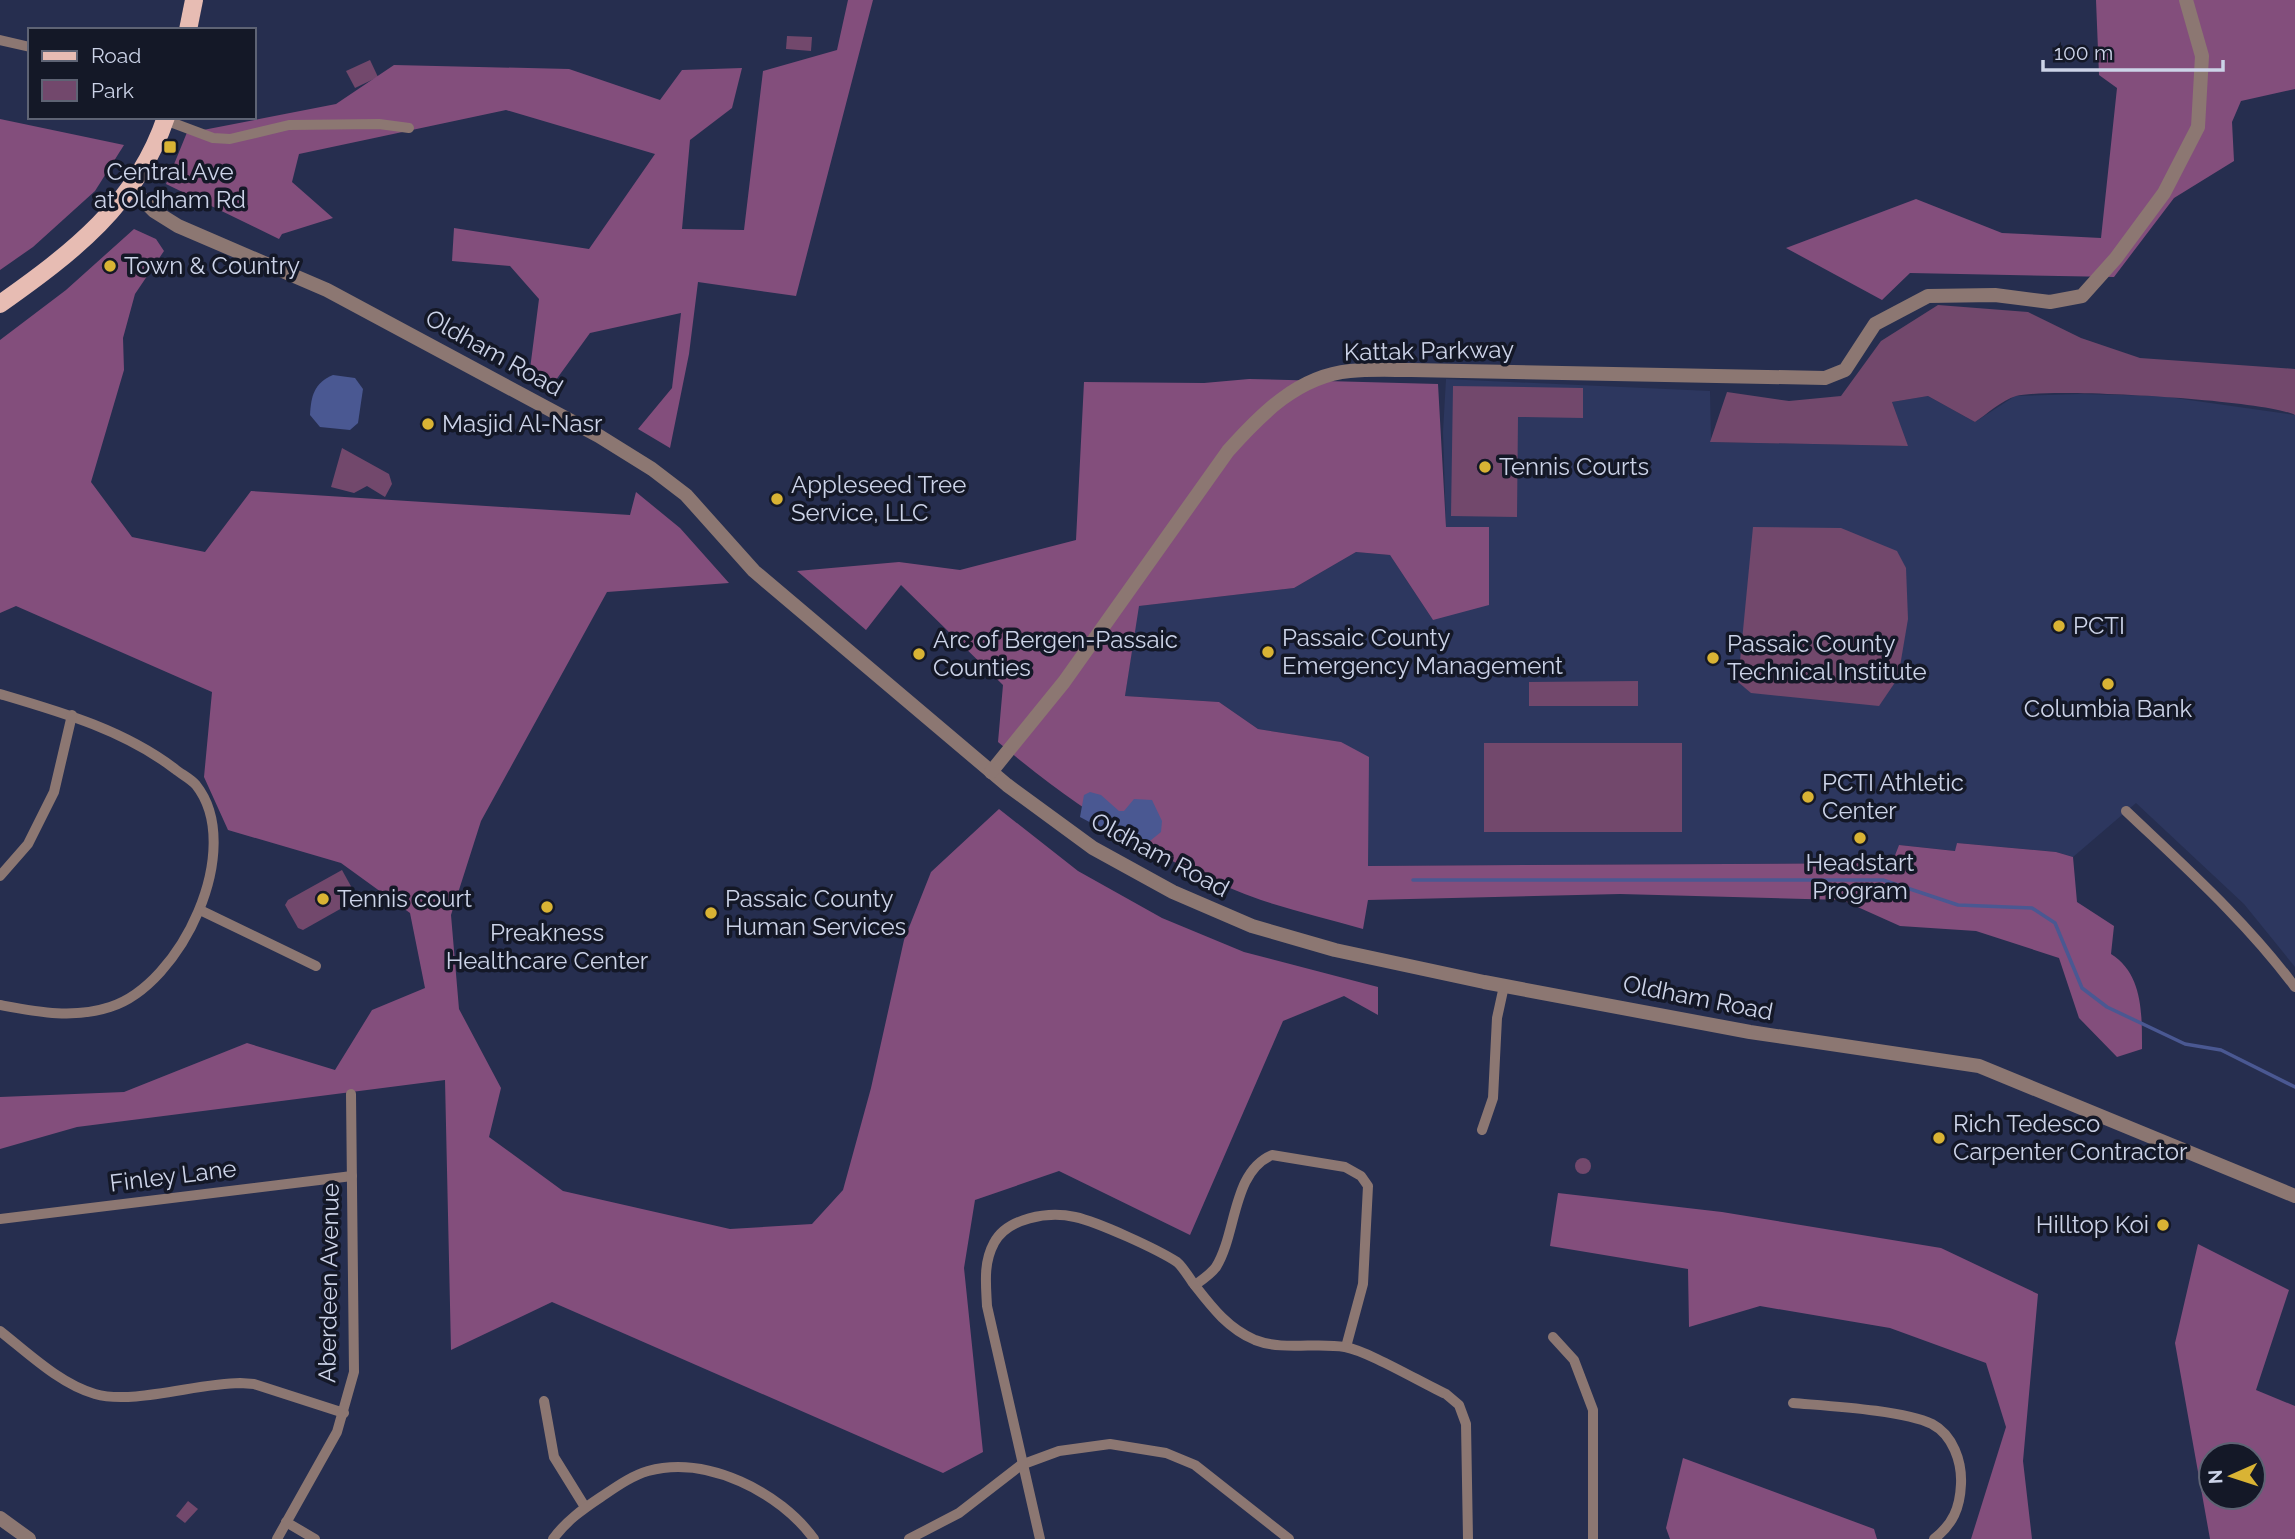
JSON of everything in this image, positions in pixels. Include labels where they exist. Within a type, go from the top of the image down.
[{"type":"main road","points":[[188,28],[194,0]]},
{"type":"main road","points":[[0,304],[77,247],[99,227],[131,188],[156,145],[166,119]]},
{"type":"street","name":"Kattak Parkway","points":[[991,772],[1064,682],[1228,451],[1259,416],[1288,394],[1348,371],[1825,378],[1845,370],[1856,358],[1867,334],[1875,324],[1909,304],[1936,294],[1995,295],[2050,302],[2082,296],[2116,258],[2164,192],[2198,127],[2202,56],[2186,0]]},
{"type":"street","points":[[0,40],[28,47]]},
{"type":"street","points":[[168,119],[213,138],[230,139],[289,125],[379,124],[409,128]]},
{"type":"street","name":"Oldham Road","points":[[131,188],[154,211],[178,226],[298,276],[386,320],[599,436],[672,483],[701,510],[754,571],[991,772],[1093,849],[1173,892],[1241,921],[1335,950],[1504,986],[1750,1032],[1979,1066],[2295,1196]]},
{"type":"street","points":[[0,694],[72,715],[153,752],[196,785],[211,820],[214,857],[200,910],[175,958],[153,982],[113,1007],[79,1014],[42,1013],[0,1005]]},
{"type":"street","points":[[0,876],[28,844],[54,792],[72,715]]},
{"type":"street","points":[[2126,811],[2207,887],[2295,987]]},
{"type":"street","points":[[200,910],[316,966]]},
{"type":"street","points":[[1482,1130],[1493,1098],[1497,1018],[1504,986]]},
{"type":"street","name":"Aberdeen Avenue","points":[[277,1539],[337,1432],[354,1372],[351,1094]]},
{"type":"street","points":[[1195,1285],[1215,1268],[1249,1174],[1260,1160],[1272,1155],[1353,1170],[1368,1186],[1363,1284],[1346,1347]]},
{"type":"street","name":"Finley Lane","points":[[0,1219],[352,1176]]},
{"type":"street","points":[[1040,1539],[1021,1465],[987,1306],[987,1257],[1005,1229],[1031,1218],[1074,1217],[1156,1251],[1179,1264],[1220,1317],[1236,1330],[1258,1341],[1346,1347],[1446,1394],[1459,1405],[1466,1424],[1468,1539]]},
{"type":"street","points":[[0,1331],[67,1380],[95,1394],[121,1397],[240,1383],[254,1384],[344,1413]]},
{"type":"street","points":[[1553,1338],[1574,1360],[1592,1410],[1593,1539]]},
{"type":"street","points":[[544,1401],[554,1457],[585,1507]]},
{"type":"street","points":[[1793,1403],[1842,1407],[1933,1425],[1956,1449],[1962,1475],[1960,1504],[1947,1529],[1934,1539]]},
{"type":"street","points":[[909,1539],[959,1513],[1021,1465],[1059,1451],[1095,1445],[1128,1445],[1166,1453],[1209,1474],[1289,1539]]},
{"type":"street","points":[[553,1539],[585,1507],[636,1475],[663,1468],[691,1467],[723,1476],[779,1502],[814,1539]]},
{"type":"street","points":[[0,1518],[29,1539]]},
{"type":"street","points":[[286,1522],[315,1539]]},
{"type":"shaded area","points":[[848,0],[873,0],[796,296],[698,282],[689,354],[670,448],[638,429],[672,388],[681,313],[590,333],[553,384],[530,369],[539,299],[510,266],[452,261],[454,228],[589,249],[655,154],[506,110],[299,154],[292,182],[333,218],[282,234],[279,239],[166,184],[190,125],[203,130],[336,104],[394,65],[569,69],[660,100],[682,70],[742,68],[732,108],[690,140],[682,229],[744,230],[763,71],[837,50]]},
{"type":"shaded area","points":[[2096,0],[2295,0],[2295,89],[2241,101],[2232,122],[2234,161],[2174,198],[2114,277],[1910,273],[1882,300],[1786,248],[1916,199],[2002,233],[2101,238],[2117,88],[2099,75]]},
{"type":"shaded area","points":[[0,119],[124,145],[95,191],[33,247],[0,270]]},
{"type":"shaded area","points":[[134,229],[156,239],[164,251],[135,294],[123,338],[124,370],[91,482],[132,537],[205,552],[251,491],[630,515],[636,492],[680,528],[729,583],[607,592],[481,821],[451,915],[459,1009],[501,1088],[489,1137],[563,1191],[730,1229],[812,1224],[843,1190],[871,1088],[904,940],[931,872],[999,809],[1078,871],[1162,918],[1244,952],[1378,987],[1378,1015],[1344,996],[1283,1021],[1190,1235],[1059,1171],[975,1200],[964,1268],[983,1452],[943,1473],[552,1302],[451,1350],[445,1080],[77,1127],[0,1149],[0,1097],[124,1092],[247,1043],[335,1070],[372,1010],[425,988],[410,913],[341,863],[228,830],[204,777],[212,692],[16,606],[0,613],[0,340],[66,290]]},
{"type":"shaded area","points":[[333,375],[355,378],[363,389],[358,423],[350,430],[320,427],[310,415],[315,391]]},
{"type":"shaded area","points":[[1249,379],[1438,384],[1446,527],[1489,527],[1489,605],[1433,620],[1390,555],[1356,552],[1294,588],[1139,606],[1125,696],[1219,702],[1258,729],[1341,742],[1369,757],[1368,866],[1892,863],[1899,845],[1955,851],[1957,843],[2056,852],[2073,857],[2077,902],[2114,926],[2111,954],[2122,962],[2135,984],[2141,1009],[2142,1049],[2117,1057],[2079,1018],[2059,958],[1976,931],[1900,926],[1842,900],[1620,894],[1368,900],[1363,929],[1261,900],[1190,870],[1122,833],[1058,790],[998,742],[1003,685],[901,585],[866,630],[797,571],[899,562],[960,570],[1076,540],[1084,382],[1204,383]]},
{"type":"shaded area","name":"Passaic County Technical Institute","points":[[1446,379],[1710,391],[1711,442],[1907,446],[1892,402],[1928,396],[1975,422],[2015,396],[2080,394],[2161,396],[2295,415],[2295,967],[2244,904],[2136,803],[2073,857],[2056,852],[1957,843],[1956,851],[1899,845],[1892,863],[1368,866],[1340,742],[1258,729],[1219,702],[1125,696],[1138,606],[1294,588],[1356,552],[1390,555],[1433,620],[1446,527],[1443,432]]},
{"type":"shaded area","points":[[1090,792],[1101,795],[1119,811],[1124,811],[1134,799],[1152,800],[1162,821],[1161,832],[1140,849],[1080,817],[1084,795]]},
{"type":"shaded area","points":[[1558,1193],[1722,1212],[1941,1248],[2038,1294],[2023,1461],[2032,1539],[1971,1539],[2006,1427],[1986,1363],[1890,1328],[1760,1306],[1689,1327],[1688,1269],[1550,1246]]},
{"type":"shaded area","points":[[2198,1244],[2289,1290],[2256,1390],[2295,1406],[2295,1539],[2210,1539],[2205,1511],[2267,1511],[2267,1441],[2197,1441],[2197,1466],[2175,1343]]},
{"type":"shaded area","points":[[1683,1458],[1874,1529],[1877,1539],[1670,1539],[1666,1528]]},
{"type":"green space","points":[[787,36],[812,37],[811,51],[786,49]]},
{"type":"green space","points":[[370,60],[378,77],[355,88],[346,71]]},
{"type":"green space","points":[[1938,305],[2028,312],[2081,338],[2140,358],[2295,369],[2295,415],[2244,404],[2157,396],[2070,393],[2016,396],[1975,422],[1928,396],[1892,402],[1908,446],[1710,442],[1727,392],[1789,401],[1841,396],[1881,341]]},
{"type":"green space","name":"Tennis Courts","points":[[1453,386],[1583,388],[1583,418],[1518,417],[1517,517],[1451,516]]},
{"type":"green space","points":[[342,448],[389,474],[392,484],[385,497],[367,486],[354,493],[331,487]]},
{"type":"green space","points":[[1753,527],[1841,528],[1897,551],[1906,568],[1908,619],[1898,678],[1879,706],[1751,693],[1738,682]]},
{"type":"green space","points":[[1638,681],[1638,706],[1529,706],[1529,682]]},
{"type":"green space","points":[[1484,743],[1682,743],[1682,832],[1484,832]]},
{"type":"green space","name":"Tennis court","points":[[342,870],[358,899],[303,930],[298,928],[285,905],[288,900]]},
{"type":"green space","points":[[1580,1158],[1586,1158],[1591,1166],[1589,1172],[1580,1174],[1575,1169],[1575,1163]]},
{"type":"green space","points":[[188,1501],[198,1509],[185,1523],[176,1516]]},
{"type":"waterway","points":[[1413,880],[1883,880],[1958,905],[2032,908],[2055,923],[2082,988],[2107,1007],[2185,1044],[2221,1050],[2295,1087]]},
{"type":"place","name":"Central Ave at Oldham Rd","points":[[170,147]]},
{"type":"place","name":"Town & Country","points":[[110,266]]},
{"type":"place","name":"Masjid Al-Nasr","points":[[428,424]]},
{"type":"place","name":"Tennis Courts","points":[[1485,467]]},
{"type":"place","name":"Appleseed Tree Service, LLC","points":[[777,499]]},
{"type":"place","name":"PCTI","points":[[2059,626]]},
{"type":"place","name":"Passaic County Emergency Management","points":[[1268,652]]},
{"type":"place","name":"Arc of Bergen-Passaic Counties","points":[[919,654]]},
{"type":"place","name":"Passaic County Technical Institute","points":[[1713,658]]},
{"type":"place","name":"Columbia Bank","points":[[2108,684]]},
{"type":"place","name":"PCTI Athletic Center","points":[[1808,797]]},
{"type":"place","name":"Headstart Program","points":[[1860,838]]},
{"type":"place","name":"Tennis court","points":[[323,899]]},
{"type":"place","name":"Preakness Healthcare Center","points":[[547,907]]},
{"type":"place","name":"Passaic County Human Services","points":[[711,913]]},
{"type":"place","name":"Rich Tedesco Carpenter Contractor","points":[[1939,1138]]},
{"type":"place","name":"Hilltop Koi","points":[[2163,1225]]}]
